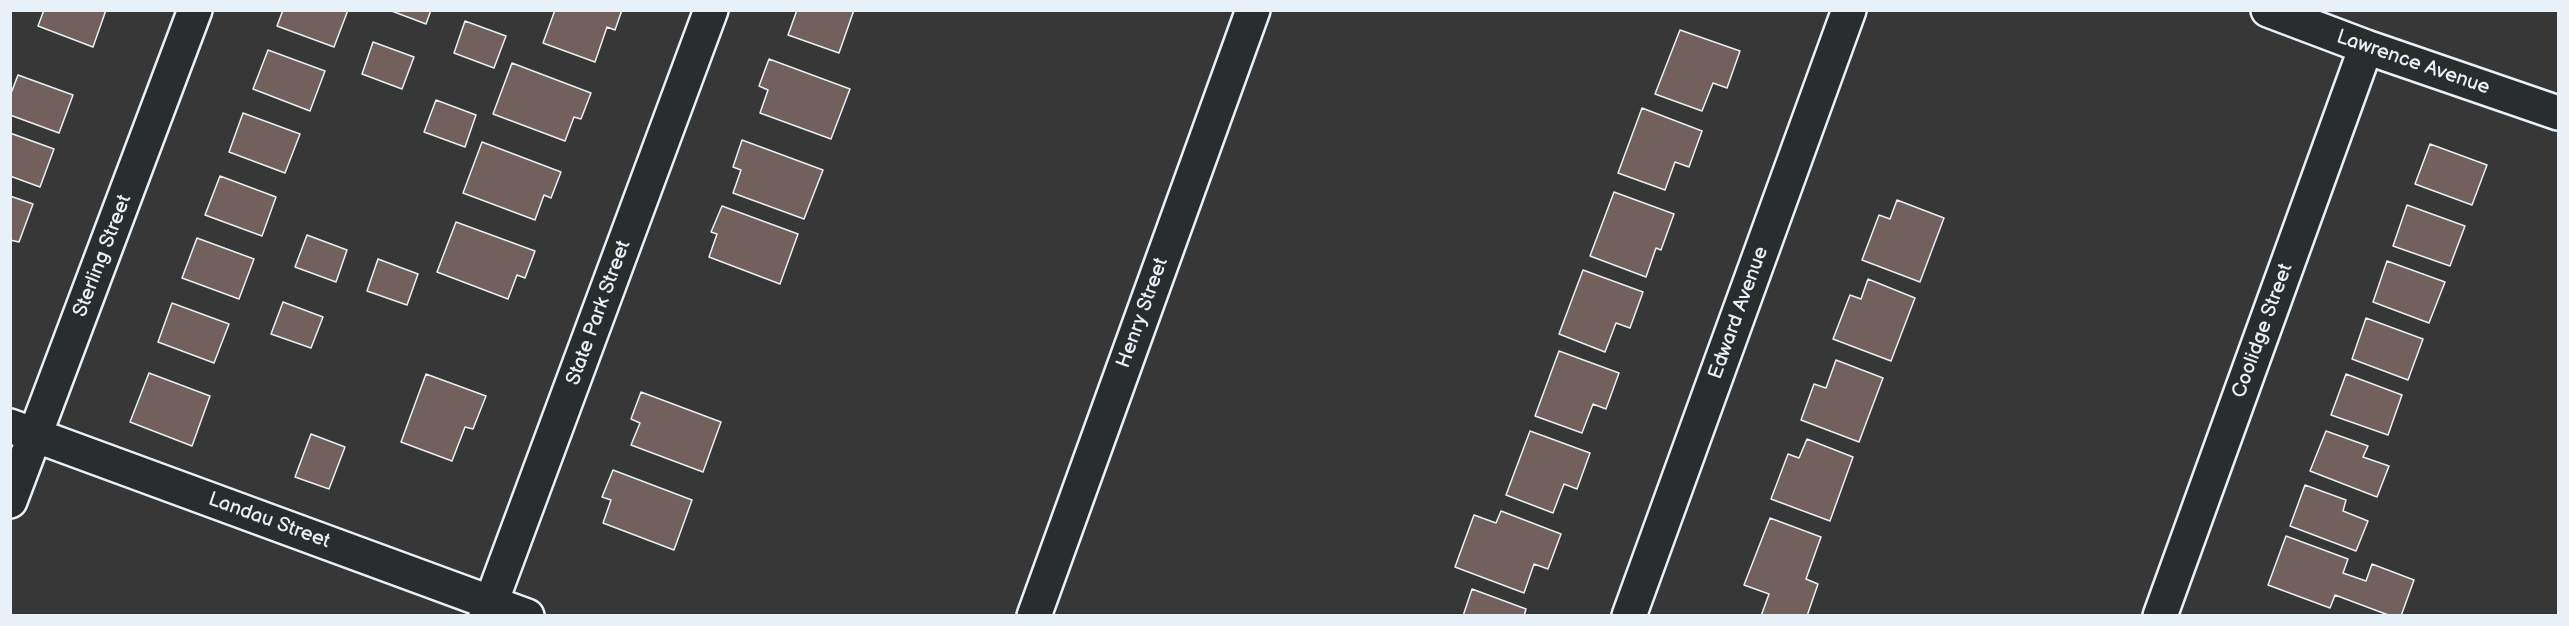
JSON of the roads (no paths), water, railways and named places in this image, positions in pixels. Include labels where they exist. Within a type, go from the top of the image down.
[{"type":"street","name":"Sterling Street","points":[[10,501],[23,431],[195,10]]},
{"type":"street","name":"State Park Street","points":[[489,609],[711,10]]},
{"type":"street","name":"Henry Street","points":[[1034,615],[1252,10]]},
{"type":"street","name":"Edward Avenue","points":[[1629,615],[1849,10]]},
{"type":"street","name":"Lawrence Avenue","points":[[2268,10],[2366,47],[2559,113]]},
{"type":"street","name":"Coolidge Street","points":[[2170,613],[2366,47]]},
{"type":"street","name":"Landau Street","points":[[23,431],[489,609],[527,615]]}]
